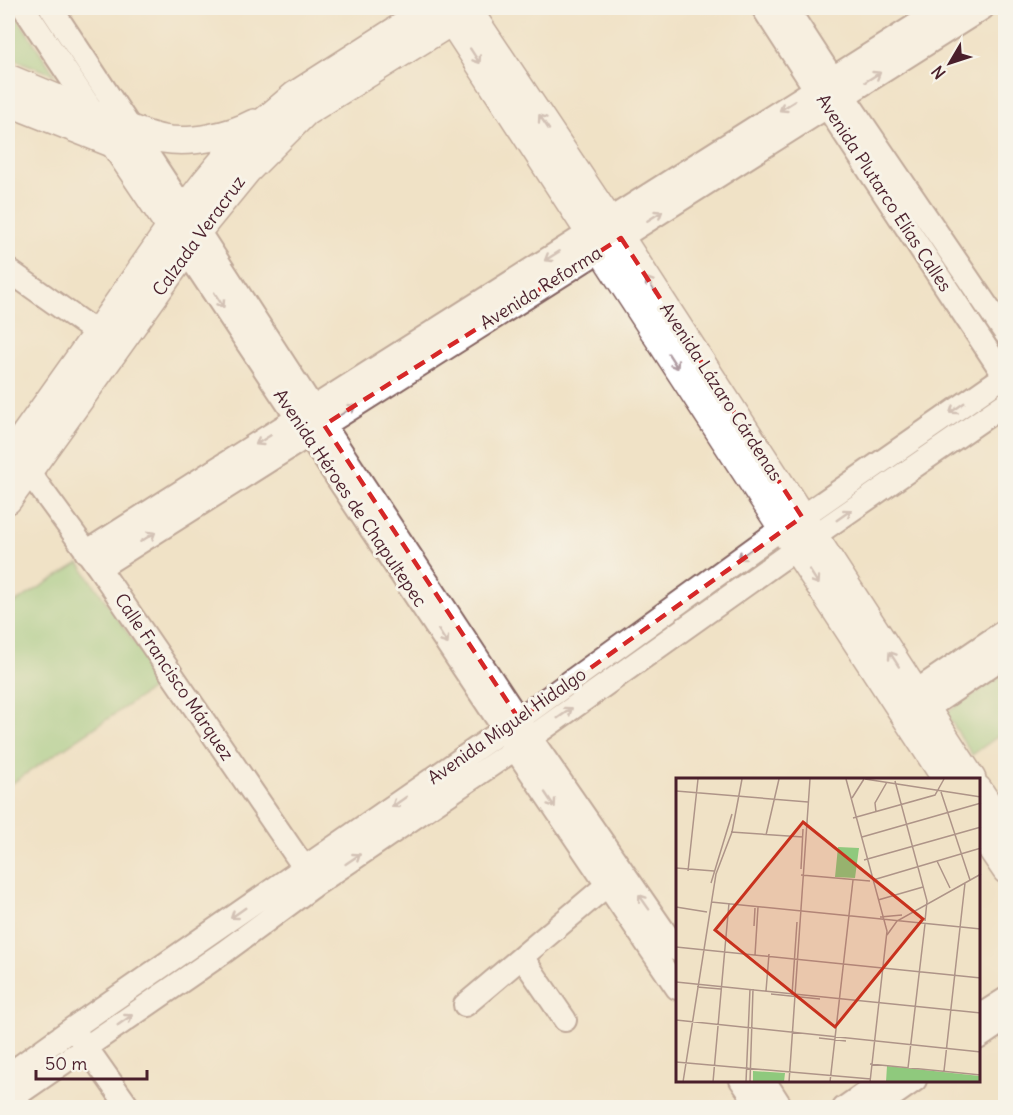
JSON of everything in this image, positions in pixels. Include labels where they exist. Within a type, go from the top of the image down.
[{"type":"main road","name":"Calzada Veracruz","points":[[13,460],[185,230],[237,144],[295,95],[456,10]]},
{"type":"main road","name":"Calzada Veracruz","points":[[8,500],[13,460],[98,333],[185,230],[306,112],[456,10]]},
{"type":"main road","name":"Avenida Lázaro Cárdenas","points":[[456,10],[912,707],[965,778]]},
{"type":"main road","points":[[8,78],[94,114],[123,136]]},
{"type":"main road","points":[[8,102],[123,136],[192,141],[247,127],[278,109]]},
{"type":"main road","name":"Avenida Héroes de Chapultepec","points":[[123,136],[185,230]]},
{"type":"main road","name":"Avenida Lázaro Cárdenas","points":[[980,797],[1005,831]]},
{"type":"main road","points":[[980,832],[1005,870]]},
{"type":"street","points":[[24,8],[94,114]]},
{"type":"street","name":"Avenida Héroes de Chapultepec","points":[[51,8],[123,136]]},
{"type":"street","name":"Avenida Plutarco Elías Calles","points":[[763,8],[830,92],[1005,334]]},
{"type":"street","name":"Avenida Plutarco Elías Calles","points":[[787,8],[830,92],[1005,376]]},
{"type":"street","name":"Avenida Reforma","points":[[830,92],[943,8]]},
{"type":"street","name":"Avenida Reforma","points":[[93,560],[830,92],[983,8]]},
{"type":"street","name":"Avenida Héroes de Chapultepec","points":[[185,230],[616,879],[676,985]]},
{"type":"street","points":[[8,270],[98,333]]},
{"type":"street","name":"Avenida Miguel Hidalgo","points":[[8,1075],[72,1028],[310,876],[517,733],[798,532],[1005,376]]},
{"type":"street","name":"Avenida Miguel Hidalgo","points":[[798,532],[1005,403]]},
{"type":"street","name":"Calle Francisco Márquez","points":[[13,460],[93,560],[310,876]]},
{"type":"street","points":[[912,707],[1005,630]]},
{"type":"street","points":[[912,707],[1005,655]]},
{"type":"street","name":"Avenida Miguel Hidalgo","points":[[8,1101],[224,952],[310,876]]},
{"type":"street","points":[[465,1005],[616,879]]},
{"type":"street","name":"Avenida Héroes de Chapultepec","points":[[616,879],[676,949]]},
{"type":"street","points":[[522,957],[565,1020]]},
{"type":"street","points":[[980,1016],[1005,999]]},
{"type":"street","points":[[980,1037],[1005,1019]]},
{"type":"street","points":[[72,1028],[129,1107]]},
{"type":"street","points":[[742,1082],[760,1107]]},
{"type":"street","points":[[765,1082],[782,1107]]},
{"type":"street","points":[[844,1107],[881,1082]]},
{"type":"street","points":[[875,1107],[912,1082]]},
{"type":"highlighted area","points":[[621,238],[802,517],[519,719],[324,425]]},
{"type":"green space","points":[[8,8],[11,8],[55,75],[8,57]]},
{"type":"green space","points":[[79,563],[162,682],[8,786],[8,607]]},
{"type":"green space","points":[[1005,674],[1005,731],[972,755],[946,713]]}]
